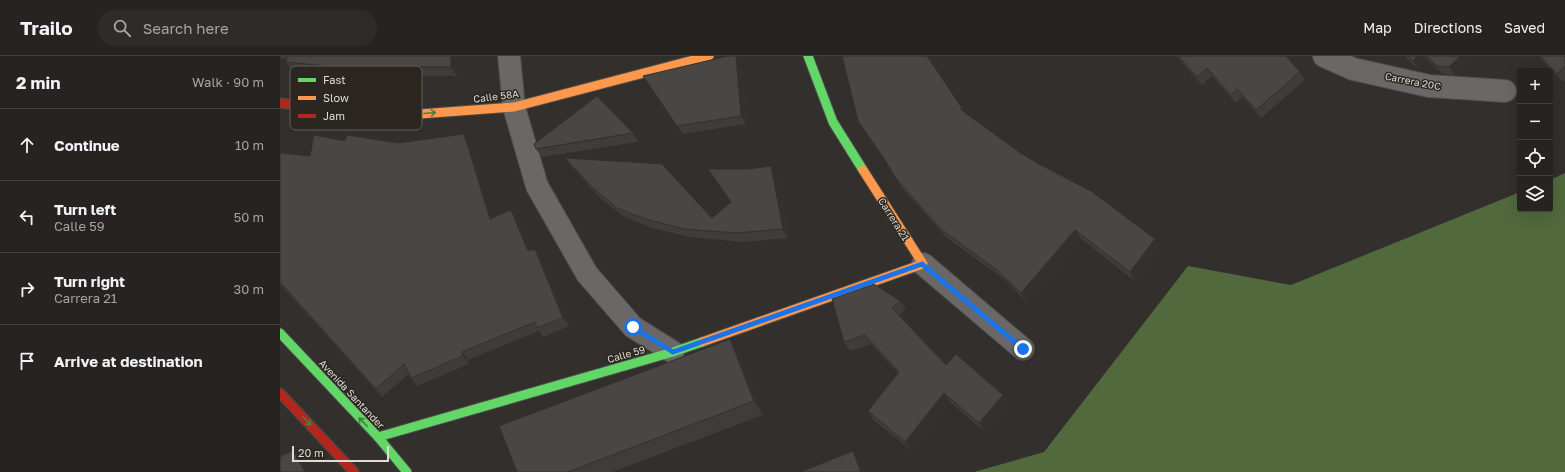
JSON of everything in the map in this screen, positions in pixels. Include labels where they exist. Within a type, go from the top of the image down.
[{"type":"street","points":[[509,56],[514,107],[537,186],[587,274],[633,327],[673,352]]},
{"type":"street","name":"Calle 58A","points":[[422,114],[514,107],[709,56]]},
{"type":"street","name":"Carrera 21","points":[[808,56],[833,122],[922,264],[1023,349]]},
{"type":"street","name":"Carrera 20C","points":[[1324,56],[1353,69],[1429,86],[1505,91]]},
{"type":"street","name":"Calle 58A","points":[[280,103],[290,104]]},
{"type":"street","name":"Calle 59","points":[[378,437],[673,352],[922,264]]},
{"type":"street","name":"Avenida Santander","points":[[280,333],[378,437],[407,472]]},
{"type":"street","points":[[280,393],[354,472]]},
{"type":"green space","points":[[1565,173],[1565,472],[974,472],[1044,452],[1188,266],[1291,285],[1517,193],[1517,212],[1553,212],[1553,179]]},
{"type":"building","points":[[287,56],[451,56],[451,67],[325,66],[286,62]]},
{"type":"building","points":[[728,56],[736,56],[741,116],[677,126],[643,76]]},
{"type":"building","points":[[842,56],[927,56],[962,108],[960,109],[1022,154],[1091,191],[1155,239],[1130,272],[1075,230],[1021,293],[998,271],[941,229],[897,180],[858,121]]},
{"type":"building","points":[[1178,56],[1286,56],[1300,72],[1256,110],[1237,89],[1231,95],[1207,68],[1197,77]]},
{"type":"building","points":[[1408,56],[1417,56],[1413,61]]},
{"type":"building","points":[[1427,56],[1460,56],[1449,67],[1437,66]]},
{"type":"building","points":[[1540,56],[1565,56],[1565,67],[1557,74],[1553,68]]},
{"type":"building","points":[[597,96],[633,133],[536,149],[534,144]]},
{"type":"building","points":[[464,134],[490,219],[511,210],[528,251],[535,249],[563,318],[537,328],[535,322],[462,352],[463,356],[411,378],[404,364],[376,389],[280,282],[280,153],[310,156],[314,135],[345,141],[347,135],[398,143]]},
{"type":"building","points":[[565,158],[662,164],[712,218],[731,202],[708,169],[748,169],[771,166],[783,229],[737,233],[684,229],[646,219],[617,208],[591,186]]},
{"type":"building","points":[[874,284],[900,301],[892,308],[946,365],[956,354],[1003,395],[979,423],[944,393],[905,442],[868,411],[899,372],[865,335],[844,342],[832,299]]},
{"type":"building","points":[[730,339],[754,401],[568,472],[517,472],[499,426]]},
{"type":"building","points":[[293,450],[305,472],[280,472],[280,457]]},
{"type":"building","points":[[853,451],[861,472],[800,472]]},
{"type":"traffic: fast","points":[[808,56],[833,122],[863,170]]},
{"type":"traffic: fast","points":[[280,333],[378,437],[407,472]]},
{"type":"traffic: fast","points":[[378,437],[673,352],[702,342]]},
{"type":"traffic: slow","points":[[422,114],[514,107],[709,56]]},
{"type":"traffic: slow","points":[[702,342],[923,264],[863,170]]},
{"type":"traffic: jam","points":[[280,103],[290,104]]},
{"type":"traffic: jam","points":[[280,393],[354,472]]},
{"type":"route","points":[[633,327],[673,352],[922,264],[1023,349]]}]
